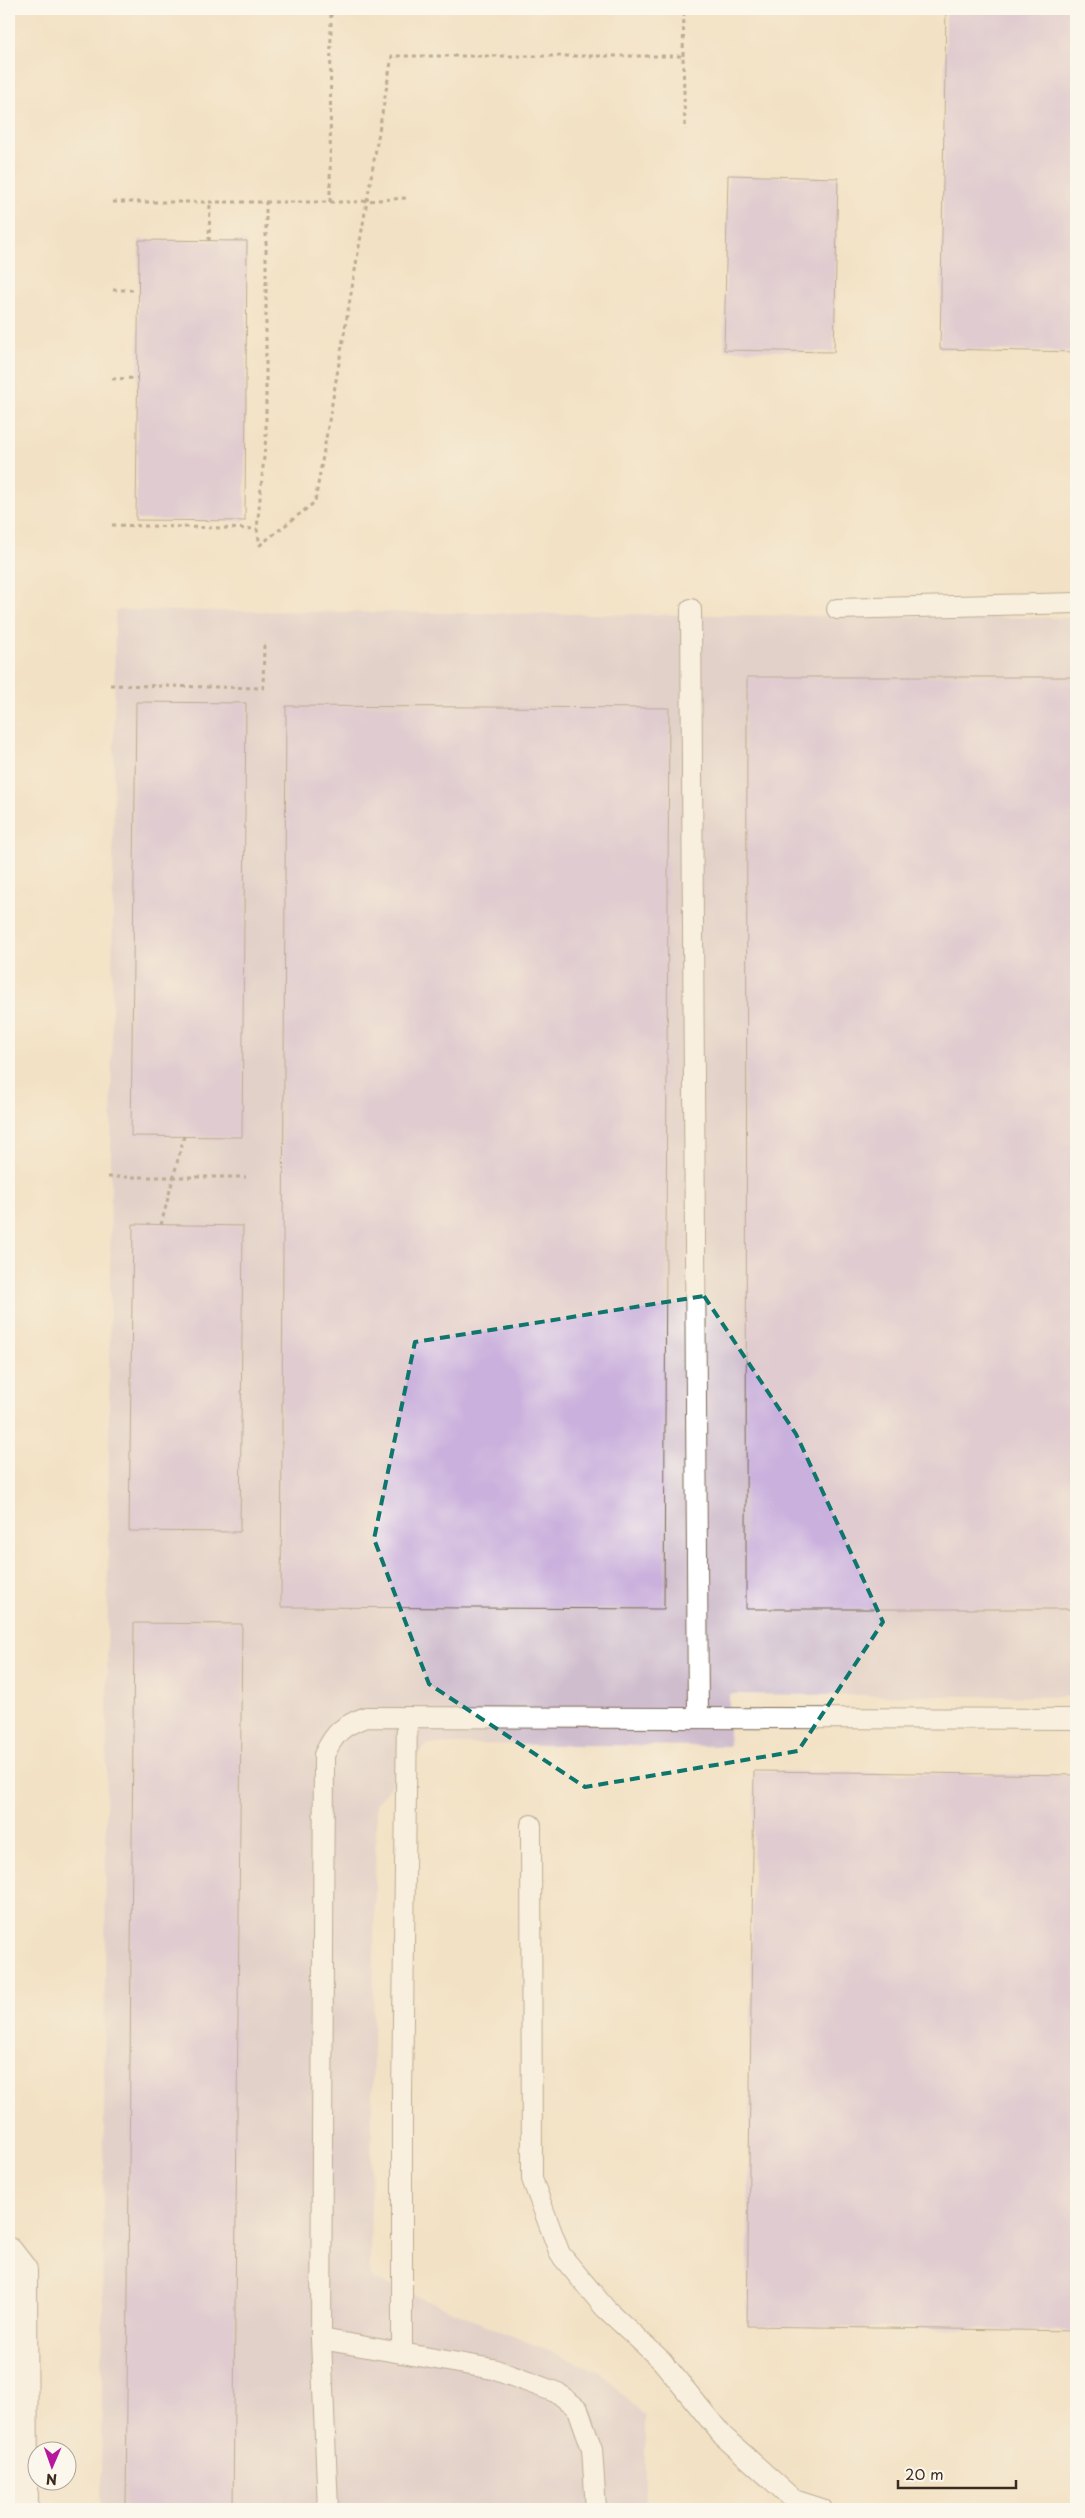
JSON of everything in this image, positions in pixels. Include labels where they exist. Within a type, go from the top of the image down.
[{"type":"main road","points":[[9,2252],[23,2270],[24,2509]]},
{"type":"lane","points":[[837,609],[1076,603]]},
{"type":"lane","points":[[691,609],[698,1718]]},
{"type":"lane","points":[[328,2509],[321,2339],[324,1755],[333,1738],[345,1724],[366,1717],[1076,1719]]},
{"type":"lane","points":[[402,2353],[402,2096],[407,1717]]},
{"type":"lane","points":[[531,1825],[532,2179],[560,2254],[605,2308],[662,2361],[724,2436],[794,2500],[822,2509]]},
{"type":"lane","points":[[321,2339],[493,2369],[558,2393],[578,2409],[592,2449],[596,2509]]},
{"type":"path","points":[[330,202],[331,9]]},
{"type":"path","points":[[684,9],[685,130]]},
{"type":"path","points":[[266,202],[266,436],[257,528],[260,545],[315,502],[392,56],[683,56]]},
{"type":"path","points":[[113,202],[330,202],[406,198]]},
{"type":"path","points":[[209,241],[210,202]]},
{"type":"path","points":[[113,290],[137,290]]},
{"type":"path","points":[[112,379],[136,378]]},
{"type":"path","points":[[112,526],[257,528]]},
{"type":"path","points":[[110,685],[263,688],[264,645]]},
{"type":"path","points":[[161,1225],[184,1136]]},
{"type":"path","points":[[108,1177],[246,1176]]},
{"type":"highlighted area","points":[[704,1296],[796,1434],[883,1622],[798,1751],[585,1787],[429,1684],[374,1539],[415,1342]]},
{"type":"shaded area","points":[[115,610],[1076,618],[1076,1697],[729,1694],[729,1746],[427,1744],[376,1804],[370,2277],[600,2372],[645,2416],[645,2509],[101,2509]]},
{"type":"building","points":[[946,9],[1076,9],[1076,352],[940,349]]},
{"type":"building","points":[[728,175],[838,178],[834,352],[724,350]]},
{"type":"building","points":[[139,240],[247,241],[245,521],[136,520]]},
{"type":"building","points":[[747,677],[1076,677],[1076,1609],[746,1609]]},
{"type":"building","points":[[136,702],[246,703],[242,1137],[131,1136]]},
{"type":"building","points":[[286,706],[669,708],[664,1609],[281,1607]]},
{"type":"building","points":[[133,1224],[243,1226],[240,1532],[129,1531]]},
{"type":"building","points":[[134,1623],[242,1624],[233,2509],[126,2509]]},
{"type":"building","points":[[754,1771],[1076,1775],[1076,2331],[747,2326]]}]
